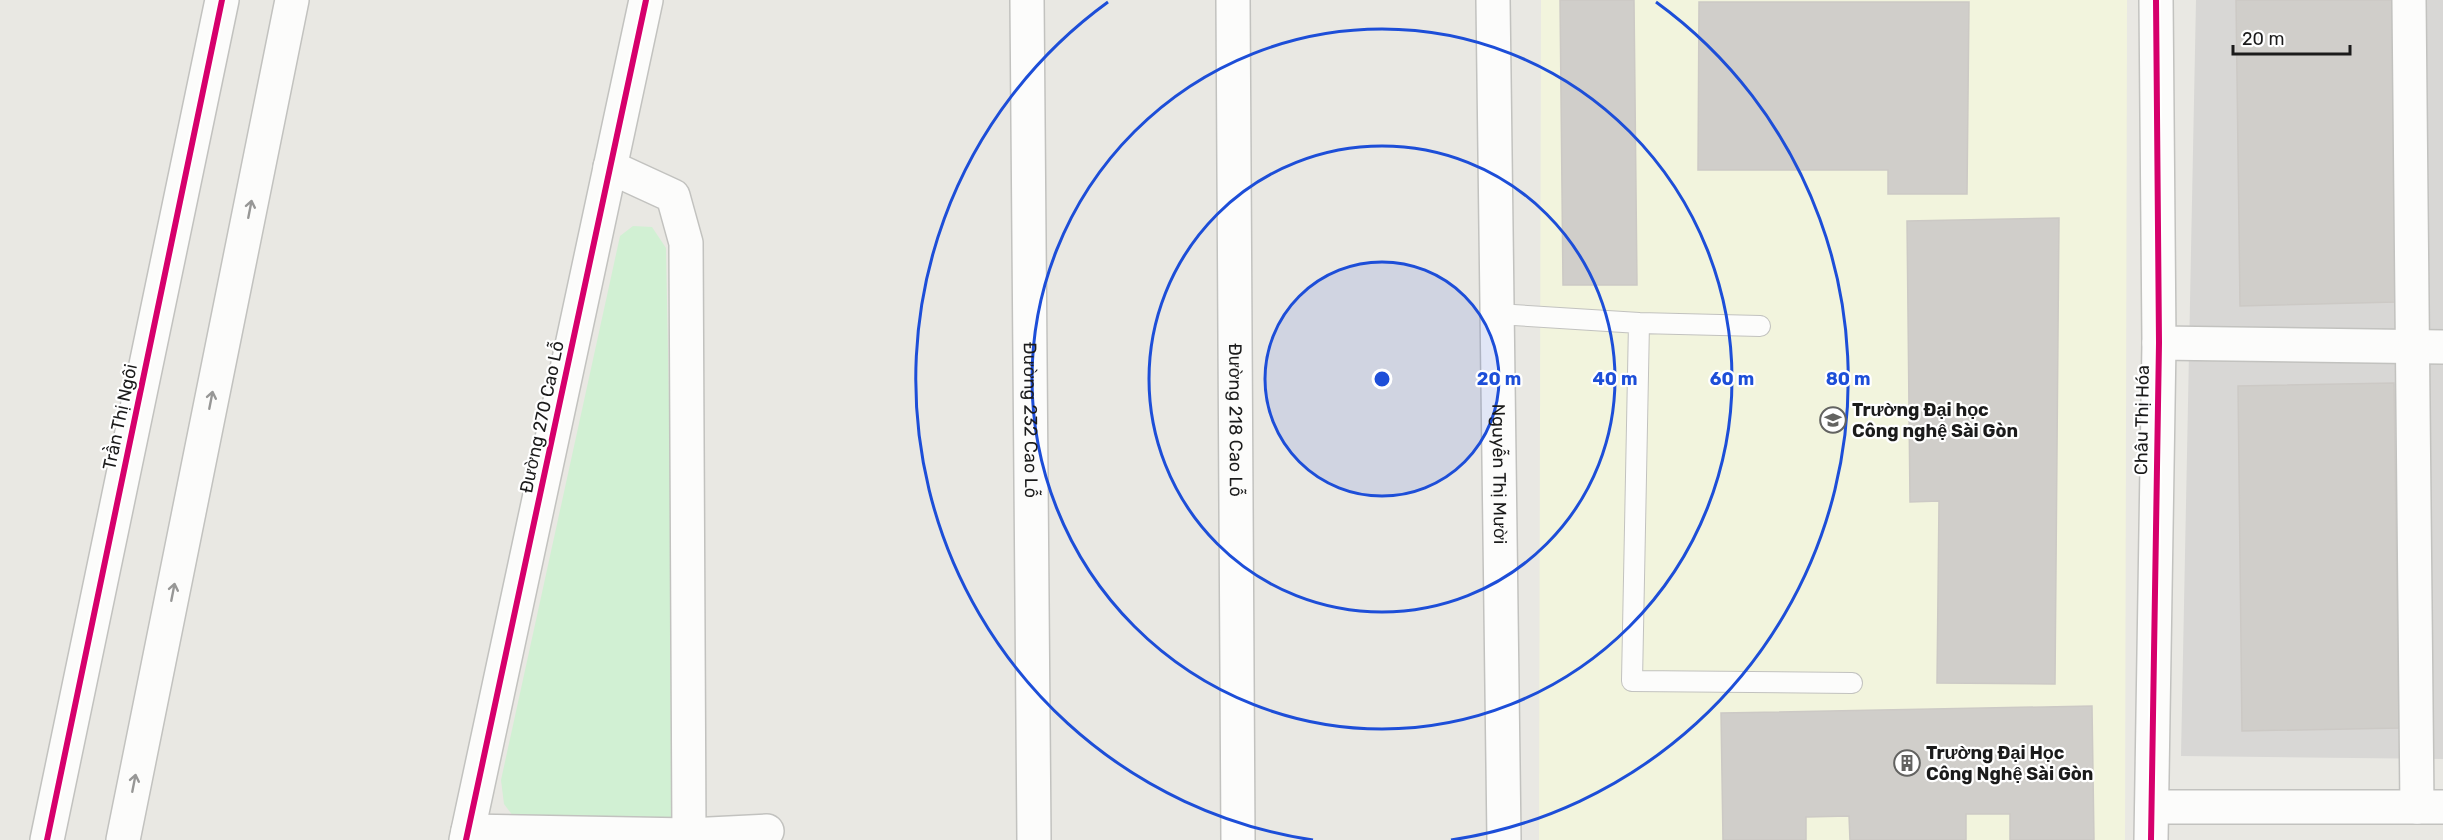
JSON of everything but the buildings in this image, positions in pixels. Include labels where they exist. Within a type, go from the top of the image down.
[{"type":"street","name":"Trần Thị Ngôi","points":[[48,840],[222,0]]},
{"type":"street","points":[[123,840],[292,0]]},
{"type":"street","name":"Đường 270 Cao Lỗ","points":[[467,836],[646,0]]},
{"type":"street","name":"Đường 232 Cao Lỗ","points":[[1027,0],[1034,840]]},
{"type":"street","name":"Đường 218 Cao Lỗ","points":[[1233,0],[1238,840]]},
{"type":"street","name":"Nguyễn Thị Mười","points":[[1493,0],[1504,840]]},
{"type":"street","name":"Châu Thị Hóa","points":[[2151,840],[2159,343],[2156,0]]},
{"type":"street","points":[[2152,807],[2430,807],[2428,347],[2409,0]]},
{"type":"street","points":[[610,167],[673,196],[686,243],[688,835]]},
{"type":"street","points":[[2159,343],[2428,347]]},
{"type":"street","points":[[467,836],[688,835],[767,831]]},
{"type":"lane","points":[[1497,314],[1639,323],[1760,326]]},
{"type":"lane","points":[[1639,323],[1632,681],[1852,683]]},
{"type":"shaded area","name":"Trường Đại học Công nghệ Sài Gòn","points":[[1541,0],[2127,0],[2125,840],[1539,840]]},
{"type":"shaded area","points":[[2196,0],[2443,0],[2443,759],[2181,756]]},
{"type":"shaded area","points":[[633,226],[652,227],[666,248],[677,819],[516,820],[504,804],[501,780],[620,236]]},
{"type":"cycle path","points":[[47,840],[222,0]]},
{"type":"cycle path","points":[[466,840],[646,0]]},
{"type":"cycle path","points":[[2151,840],[2159,343],[2156,0]]},
{"type":"place","name":"Trường Đại học Công nghệ Sài Gòn","points":[[1833,420]]},
{"type":"place","name":"Trường Đại Học Công Nghệ Sài Gòn","points":[[1907,763]]}]
